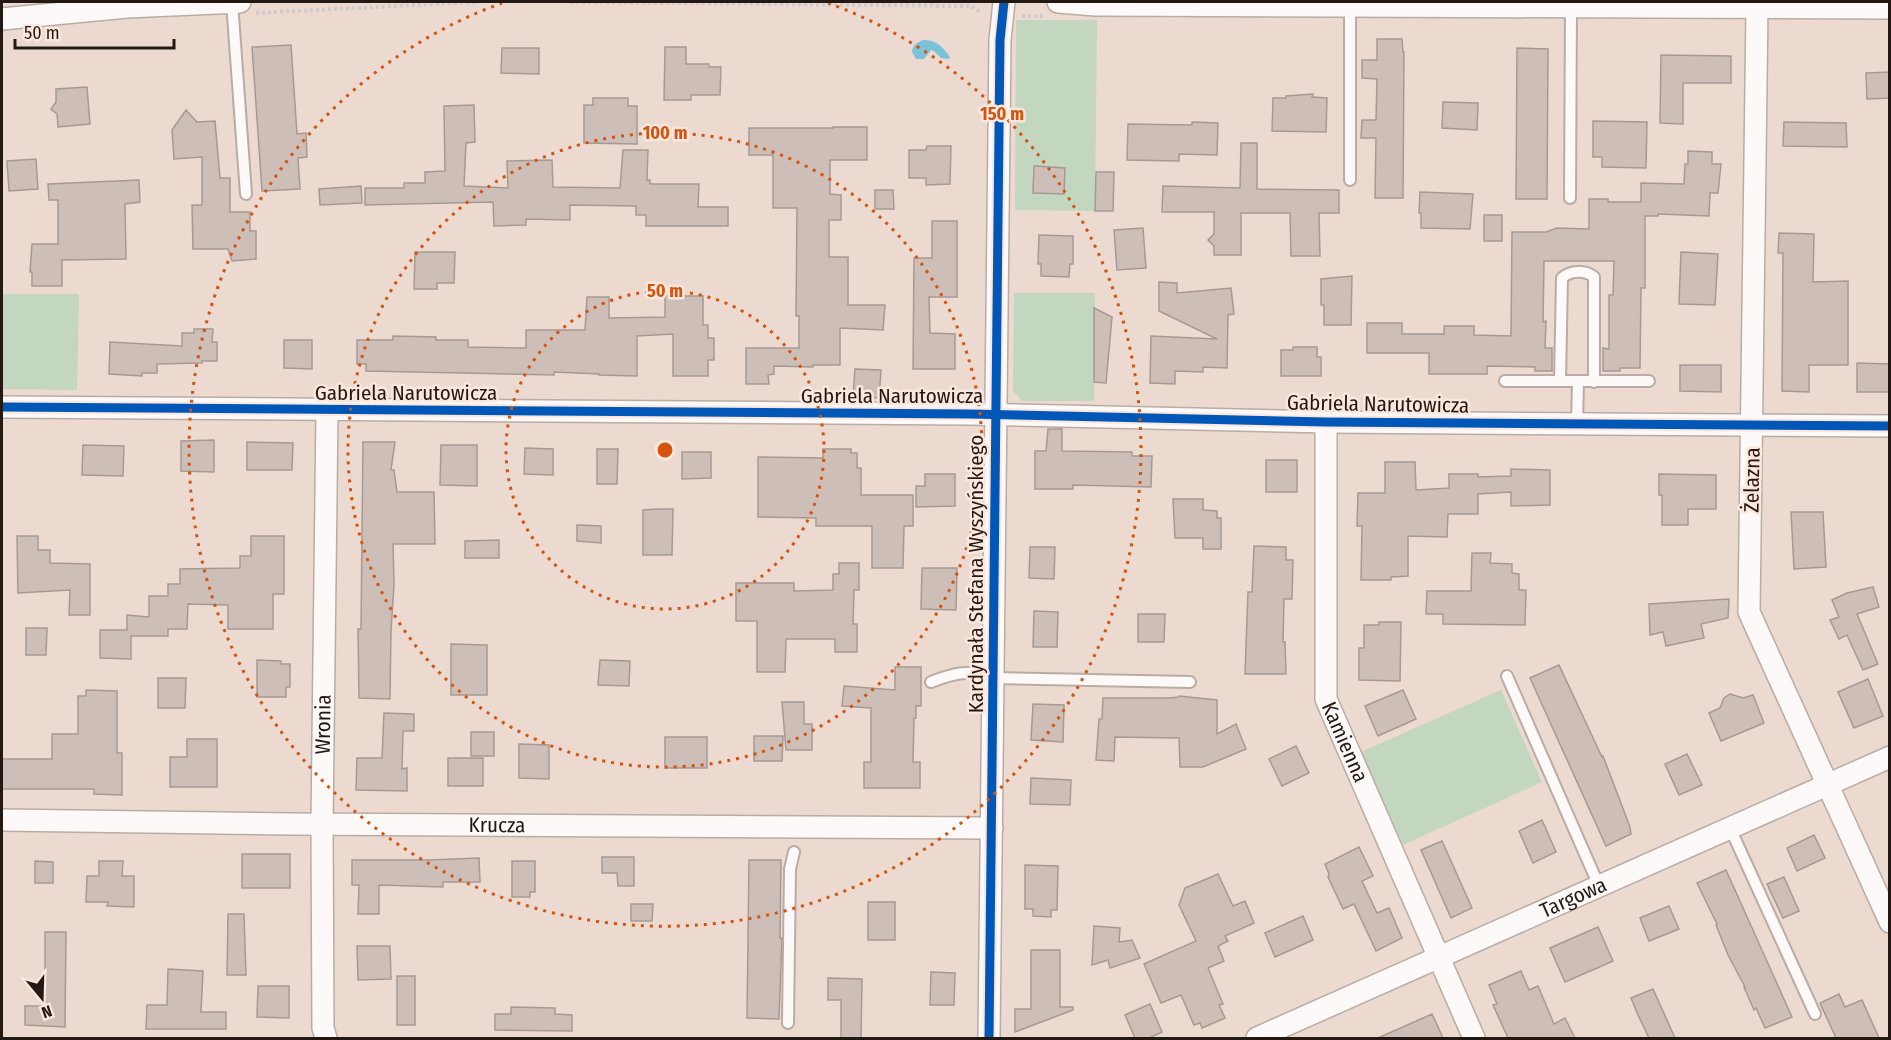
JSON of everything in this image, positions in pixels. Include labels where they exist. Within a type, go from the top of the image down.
[{"type":"street","points":[[2,19],[127,7],[240,2]]},
{"type":"street","points":[[1053,9],[1104,5],[1890,8]]},
{"type":"street","name":"Żelazna","points":[[1757,8],[1749,612],[1890,922]]},
{"type":"street","name":"Kardynała Stefana Wyszyńskiego","points":[[989,1038],[1000,40],[1009,9]]},
{"type":"street","name":"Gabriela Narutowicza","points":[[2,407],[995,415],[1326,422],[1890,426]]},
{"type":"street","name":"Wronia","points":[[326,1038],[323,1028],[322,824],[327,411]]},
{"type":"street","name":"Kamienna","points":[[1326,422],[1326,699],[1474,1038]]},
{"type":"street","name":"Targowa","points":[[1257,1038],[1890,757]]},
{"type":"street","name":"Krucza","points":[[2,820],[992,828]]},
{"type":"lane","points":[[232,2],[246,194]]},
{"type":"lane","points":[[1350,6],[1350,180]]},
{"type":"lane","points":[[1570,198],[1571,7]]},
{"type":"lane","points":[[1560,381],[1562,278],[1570,273],[1586,272],[1594,277],[1594,382]]},
{"type":"lane","points":[[1505,381],[1649,381]]},
{"type":"lane","points":[[1577,424],[1578,382]]},
{"type":"lane","points":[[932,682],[954,674],[978,672],[993,678],[1190,682]]},
{"type":"lane","points":[[1507,676],[1599,886]]},
{"type":"lane","points":[[1730,828],[1815,1014]]},
{"type":"lane","points":[[788,1023],[790,869],[794,852]]},
{"type":"path","points":[[570,2],[971,6],[980,10],[985,20]]},
{"type":"path","points":[[1009,9],[1053,9]]},
{"type":"green space","points":[[1016,20],[1097,20],[1095,211],[1015,210]]},
{"type":"green space","points":[[1014,293],[1095,293],[1094,401],[1022,401],[1013,391]]},
{"type":"green space","points":[[2,294],[79,294],[77,390],[2,389]]},
{"type":"green space","points":[[1501,690],[1542,782],[1403,845],[1361,752]]},
{"type":"water","points":[[923,40],[939,44],[950,57],[949,59],[941,58],[931,50],[924,59],[916,59],[912,52],[913,48]]},
{"type":"building","points":[[1377,39],[1402,39],[1404,52],[1403,198],[1375,198],[1376,138],[1361,138],[1362,120],[1376,120],[1377,79],[1362,78],[1362,60],[1377,60]]},
{"type":"building","points":[[291,45],[297,134],[306,133],[307,157],[298,158],[300,189],[262,191],[252,47]]},
{"type":"building","points":[[665,47],[686,47],[686,64],[709,64],[709,67],[721,67],[720,95],[691,95],[691,100],[664,100]]},
{"type":"building","points":[[502,48],[539,48],[539,74],[501,73]]},
{"type":"building","points":[[1517,48],[1548,49],[1547,199],[1516,199]]},
{"type":"building","points":[[1661,55],[1731,56],[1731,83],[1683,83],[1683,124],[1660,123]]},
{"type":"building","points":[[1890,72],[1890,98],[1867,99],[1866,73]]},
{"type":"building","points":[[87,87],[90,124],[58,127],[57,114],[51,109],[56,102],[56,89]]},
{"type":"building","points":[[1313,94],[1312,97],[1327,98],[1326,132],[1272,131],[1273,98]]},
{"type":"building","points":[[593,98],[628,98],[628,106],[637,106],[637,144],[584,143],[584,105],[593,105]]},
{"type":"building","points":[[1443,102],[1478,103],[1477,130],[1442,128]]},
{"type":"building","points":[[474,105],[475,142],[466,143],[464,186],[508,188],[507,161],[552,160],[553,187],[620,188],[623,150],[648,150],[647,180],[650,180],[650,184],[699,184],[698,207],[728,207],[728,226],[646,226],[646,215],[636,215],[636,206],[570,205],[570,220],[526,219],[526,225],[494,226],[493,202],[365,205],[365,188],[404,188],[404,183],[425,183],[425,172],[445,171],[444,106]]},
{"type":"building","points":[[186,110],[197,122],[215,121],[220,178],[230,178],[230,212],[250,212],[250,231],[256,231],[256,259],[232,261],[228,249],[193,249],[192,205],[202,205],[202,157],[174,159],[172,130]]},
{"type":"building","points":[[1593,121],[1647,122],[1646,168],[1602,167],[1602,157],[1593,157]]},
{"type":"building","points":[[1192,122],[1218,123],[1217,155],[1179,154],[1179,161],[1127,160],[1128,124],[1192,125]]},
{"type":"building","points":[[1784,122],[1846,123],[1847,147],[1783,146]]},
{"type":"building","points":[[867,127],[867,160],[830,160],[830,194],[841,195],[841,220],[829,220],[829,257],[848,257],[848,305],[885,305],[883,330],[840,328],[840,365],[774,366],[774,374],[768,375],[769,384],[746,384],[746,348],[799,348],[799,316],[796,316],[797,208],[773,208],[773,155],[749,155],[749,128]]},
{"type":"building","points":[[1241,143],[1257,143],[1257,189],[1339,190],[1339,213],[1319,213],[1320,256],[1291,256],[1290,213],[1241,213],[1241,255],[1214,255],[1214,246],[1208,240],[1214,234],[1214,212],[1162,212],[1163,186],[1240,188]]},
{"type":"building","points":[[927,146],[951,146],[950,184],[926,185],[926,178],[909,178],[909,150],[926,150]]},
{"type":"building","points":[[1688,151],[1712,152],[1712,164],[1721,164],[1718,193],[1710,193],[1709,216],[1658,214],[1658,216],[1645,216],[1645,288],[1641,288],[1640,368],[1603,371],[1603,348],[1609,349],[1609,295],[1613,295],[1614,261],[1544,261],[1543,322],[1546,321],[1545,348],[1552,348],[1552,371],[1535,371],[1535,367],[1487,366],[1487,374],[1429,374],[1429,353],[1367,353],[1367,323],[1402,323],[1402,334],[1444,334],[1444,326],[1474,326],[1474,335],[1511,336],[1512,232],[1546,232],[1557,228],[1589,229],[1589,199],[1608,199],[1608,202],[1641,202],[1641,183],[1684,184]]},
{"type":"building","points":[[36,159],[38,189],[9,191],[7,161]]},
{"type":"building","points":[[1034,166],[1065,168],[1064,194],[1033,193]]},
{"type":"building","points":[[1096,172],[1114,172],[1113,211],[1095,211]]},
{"type":"building","points":[[139,180],[140,202],[125,204],[126,259],[62,260],[62,286],[32,286],[32,272],[30,272],[32,244],[58,244],[58,200],[49,200],[48,184]]},
{"type":"building","points":[[361,186],[362,203],[320,205],[319,189]]},
{"type":"building","points":[[875,190],[893,190],[894,209],[875,209]]},
{"type":"building","points":[[1420,192],[1473,194],[1470,229],[1421,228]]},
{"type":"building","points":[[1484,215],[1502,215],[1502,241],[1484,241]]},
{"type":"building","points":[[932,221],[957,221],[957,297],[929,297],[930,333],[955,334],[955,369],[913,369],[914,258],[932,258]]},
{"type":"building","points":[[1143,228],[1146,268],[1117,270],[1114,230]]},
{"type":"building","points":[[1779,233],[1814,234],[1813,282],[1848,281],[1848,365],[1809,365],[1809,392],[1782,391],[1783,253],[1778,253]]},
{"type":"building","points":[[1039,235],[1073,236],[1073,264],[1070,264],[1069,277],[1041,276],[1041,264],[1038,264]]},
{"type":"building","points":[[415,252],[455,252],[454,283],[437,283],[437,289],[414,289]]},
{"type":"building","points":[[1681,252],[1718,254],[1715,305],[1679,304]]},
{"type":"building","points":[[1352,276],[1351,325],[1324,325],[1321,279]]},
{"type":"building","points":[[1159,282],[1177,283],[1177,293],[1231,288],[1234,314],[1228,315],[1227,368],[1203,367],[1203,372],[1175,371],[1175,384],[1150,383],[1151,336],[1217,339],[1159,311]]},
{"type":"building","points":[[665,296],[703,296],[703,325],[708,325],[708,338],[714,338],[714,360],[708,360],[708,376],[673,376],[673,334],[637,336],[637,376],[554,372],[554,375],[366,371],[366,364],[357,364],[357,340],[393,340],[393,336],[436,337],[436,340],[468,340],[468,347],[526,348],[526,330],[585,330],[587,297],[609,297],[609,318],[665,317]]},
{"type":"building","points":[[1094,308],[1112,317],[1106,383],[1094,382]]},
{"type":"building","points":[[194,329],[213,329],[212,342],[217,342],[217,361],[157,364],[157,373],[142,373],[142,376],[109,374],[110,342],[182,346],[182,333],[194,333]]},
{"type":"building","points":[[284,340],[312,340],[312,369],[284,368]]},
{"type":"building","points":[[1293,347],[1317,347],[1317,357],[1321,357],[1321,376],[1281,376],[1281,350],[1293,350]]},
{"type":"building","points":[[1857,363],[1890,364],[1890,392],[1857,392]]},
{"type":"building","points":[[1680,365],[1721,365],[1721,392],[1680,391]]},
{"type":"building","points":[[855,369],[881,370],[879,398],[853,396]]},
{"type":"building","points":[[1048,429],[1062,429],[1062,451],[1132,452],[1132,456],[1152,456],[1151,487],[1073,485],[1073,489],[1035,489],[1035,451],[1046,451]]},
{"type":"building","points":[[214,440],[214,472],[181,471],[181,441]]},
{"type":"building","points":[[247,442],[293,443],[292,470],[247,470]]},
{"type":"building","points":[[363,442],[395,442],[391,470],[394,470],[397,492],[434,492],[435,544],[393,544],[390,699],[359,698],[358,629],[361,629]]},
{"type":"building","points":[[83,445],[124,446],[123,476],[82,475]]},
{"type":"building","points":[[441,445],[477,445],[477,486],[440,485]]},
{"type":"building","points":[[525,448],[553,449],[553,475],[524,474]]},
{"type":"building","points":[[597,449],[618,449],[617,484],[597,484]]},
{"type":"building","points":[[823,449],[851,449],[851,453],[857,453],[857,468],[861,468],[861,495],[913,495],[913,526],[904,526],[903,568],[872,568],[872,526],[816,526],[816,518],[758,517],[758,457],[823,458]]},
{"type":"building","points":[[682,452],[711,452],[711,478],[682,479]]},
{"type":"building","points":[[1266,460],[1297,460],[1297,492],[1266,492]]},
{"type":"building","points":[[1385,462],[1415,462],[1416,490],[1449,488],[1449,474],[1478,474],[1478,477],[1511,476],[1511,469],[1550,470],[1550,505],[1511,506],[1511,492],[1478,494],[1478,514],[1448,514],[1447,537],[1408,536],[1408,576],[1391,577],[1391,580],[1361,580],[1362,526],[1357,526],[1358,493],[1385,493]]},
{"type":"building","points":[[925,474],[955,474],[955,506],[916,507],[916,486],[925,486]]},
{"type":"building","points":[[1659,474],[1716,475],[1716,509],[1688,509],[1688,525],[1662,525]]},
{"type":"building","points":[[1173,499],[1203,499],[1203,510],[1217,511],[1217,518],[1221,518],[1221,549],[1203,549],[1203,538],[1175,538]]},
{"type":"building","points":[[673,509],[672,555],[643,555],[643,510]]},
{"type":"building","points":[[1791,512],[1823,512],[1826,567],[1794,569]]},
{"type":"building","points":[[577,525],[601,526],[601,543],[577,541]]},
{"type":"building","points":[[17,536],[38,536],[38,550],[50,550],[50,563],[90,564],[90,615],[69,615],[70,590],[18,593]]},
{"type":"building","points":[[251,536],[284,536],[284,594],[273,594],[273,629],[228,629],[228,605],[188,604],[187,629],[168,629],[168,636],[131,636],[131,659],[100,658],[100,630],[127,630],[127,615],[149,617],[149,596],[168,596],[168,584],[180,584],[180,569],[240,568],[240,556],[251,556]]},
{"type":"building","points":[[499,540],[499,558],[465,558],[465,541]]},
{"type":"building","points":[[1254,546],[1286,547],[1286,560],[1293,560],[1292,599],[1284,599],[1283,642],[1285,642],[1286,674],[1245,674],[1248,592],[1252,592]]},
{"type":"building","points":[[1030,547],[1055,547],[1054,579],[1029,578]]},
{"type":"building","points":[[1472,553],[1491,553],[1490,563],[1512,564],[1512,573],[1519,574],[1519,590],[1526,590],[1525,625],[1443,624],[1443,614],[1426,614],[1427,591],[1471,591]]},
{"type":"building","points":[[839,563],[859,563],[859,590],[854,590],[853,624],[857,624],[857,652],[835,652],[835,639],[786,639],[785,672],[757,672],[757,621],[736,621],[736,583],[794,583],[794,591],[833,590],[833,574],[839,574]]},
{"type":"building","points":[[922,568],[957,568],[956,610],[921,609]]},
{"type":"building","points":[[1873,587],[1879,607],[1857,614],[1878,664],[1863,670],[1847,635],[1839,639],[1830,620],[1839,617],[1832,600],[1847,593]]},
{"type":"building","points":[[1729,599],[1728,618],[1701,624],[1704,638],[1666,646],[1663,632],[1650,635],[1649,604]]},
{"type":"building","points":[[1034,611],[1058,612],[1057,647],[1033,647]]},
{"type":"building","points":[[1138,614],[1165,614],[1164,642],[1138,642]]},
{"type":"building","points":[[1379,622],[1401,622],[1400,681],[1359,680],[1359,648],[1364,648],[1364,625],[1379,625]]},
{"type":"building","points":[[26,628],[47,628],[46,655],[26,655]]},
{"type":"building","points":[[451,644],[487,645],[487,695],[451,695]]},
{"type":"building","points":[[257,660],[281,661],[281,664],[290,664],[290,687],[286,687],[286,697],[257,697]]},
{"type":"building","points":[[600,660],[630,661],[629,686],[598,685]]},
{"type":"building","points":[[1559,665],[1603,756],[1630,827],[1631,834],[1606,846],[1530,678]]},
{"type":"building","points":[[895,667],[921,667],[921,706],[916,706],[916,718],[914,718],[913,762],[920,762],[920,788],[864,788],[864,762],[871,762],[871,708],[842,706],[844,686],[895,690]]},
{"type":"building","points":[[158,678],[186,678],[185,708],[158,708]]},
{"type":"building","points":[[1868,679],[1883,716],[1854,728],[1838,692]]},
{"type":"building","points":[[86,690],[117,691],[117,753],[122,753],[122,795],[94,794],[94,789],[2,789],[2,759],[52,759],[52,734],[78,734],[78,696],[86,696]]},
{"type":"building","points":[[1403,690],[1416,719],[1378,736],[1365,706]]},
{"type":"building","points":[[1730,694],[1743,698],[1753,695],[1764,723],[1721,741],[1709,713],[1720,708],[1724,698]]},
{"type":"building","points":[[1179,696],[1217,700],[1217,734],[1236,724],[1246,749],[1203,767],[1180,767],[1179,738],[1115,737],[1114,761],[1096,760],[1103,698]]},
{"type":"building","points":[[782,702],[804,702],[804,724],[812,724],[812,750],[786,750]]},
{"type":"building","points":[[1033,704],[1064,705],[1063,742],[1031,740]]},
{"type":"building","points":[[384,713],[414,714],[414,731],[403,731],[402,769],[407,768],[407,791],[356,790],[357,758],[382,758]]},
{"type":"building","points":[[471,732],[494,732],[494,756],[471,756]]},
{"type":"building","points":[[754,736],[783,736],[782,761],[754,761]]},
{"type":"building","points":[[665,737],[707,737],[707,768],[665,768]]},
{"type":"building","points":[[187,739],[217,739],[217,787],[170,787],[170,757],[187,757]]},
{"type":"building","points":[[519,744],[549,745],[549,779],[519,778]]},
{"type":"building","points":[[1296,746],[1309,773],[1282,786],[1269,759]]},
{"type":"building","points":[[1687,754],[1702,785],[1679,795],[1665,764]]},
{"type":"building","points":[[448,758],[483,758],[483,786],[448,786]]},
{"type":"building","points":[[1031,778],[1071,780],[1070,805],[1030,804]]},
{"type":"building","points":[[1542,820],[1556,852],[1533,863],[1519,831]]},
{"type":"building","points":[[1814,835],[1825,858],[1797,871],[1787,848]]},
{"type":"building","points":[[1442,841],[1472,908],[1451,918],[1421,850]]},
{"type":"building","points":[[1359,847],[1373,876],[1362,881],[1377,913],[1389,908],[1402,938],[1376,951],[1354,904],[1343,909],[1328,877],[1325,864]]},
{"type":"building","points":[[242,854],[290,854],[290,888],[242,888]]},
{"type":"building","points":[[602,857],[634,857],[634,886],[618,886],[617,873],[602,873]]},
{"type":"building","points":[[479,858],[480,882],[443,882],[443,887],[379,885],[379,914],[358,914],[359,885],[352,885],[352,860]]},
{"type":"building","points":[[749,860],[781,860],[780,938],[782,938],[779,1019],[747,1018]]},
{"type":"building","points":[[35,861],[53,862],[53,883],[35,883]]},
{"type":"building","points":[[99,861],[123,861],[122,876],[134,876],[134,907],[107,906],[108,902],[86,902],[87,876],[99,876]]},
{"type":"building","points":[[512,861],[535,861],[535,892],[530,892],[530,897],[512,897]]},
{"type":"building","points":[[1025,865],[1058,866],[1057,910],[1051,910],[1051,917],[1033,916],[1033,909],[1025,909]]},
{"type":"building","points":[[1726,870],[1792,1017],[1765,1028],[1728,955],[1717,924],[1697,883]]},
{"type":"building","points":[[1218,874],[1233,906],[1245,901],[1254,923],[1225,936],[1228,941],[1218,946],[1224,961],[1208,968],[1223,1004],[1219,1005],[1225,1018],[1202,1028],[1200,1023],[1194,1025],[1181,995],[1161,1003],[1144,964],[1196,941],[1179,905],[1185,888]]},
{"type":"building","points":[[1784,877],[1799,911],[1783,918],[1767,884]]},
{"type":"building","points":[[868,902],[895,902],[895,940],[868,940]]},
{"type":"building","points":[[631,904],[653,904],[652,921],[631,921]]},
{"type":"building","points":[[1669,906],[1679,929],[1649,941],[1640,918]]},
{"type":"building","points":[[228,914],[244,914],[246,975],[227,975]]},
{"type":"building","points":[[1303,916],[1313,940],[1275,957],[1265,933]]},
{"type":"building","points":[[1094,926],[1120,928],[1119,942],[1132,940],[1140,958],[1110,968],[1108,960],[1092,965]]},
{"type":"building","points":[[1598,927],[1613,961],[1565,982],[1550,948]]},
{"type":"building","points":[[45,932],[66,932],[65,1027],[25,1025],[25,1006],[45,1006]]},
{"type":"building","points":[[357,946],[390,946],[391,979],[358,980]]},
{"type":"building","points":[[1031,950],[1060,950],[1060,1007],[1073,1007],[1073,1010],[1015,1032],[1015,1009],[1031,1009]]},
{"type":"building","points":[[168,969],[203,971],[201,1012],[226,1012],[226,1029],[146,1029],[147,1005],[167,1005]]},
{"type":"building","points":[[1521,971],[1529,990],[1538,986],[1554,1024],[1565,1018],[1575,1038],[1508,1038],[1493,1005],[1497,1004],[1489,985]]},
{"type":"building","points":[[931,972],[955,973],[954,1005],[930,1005]]},
{"type":"building","points":[[397,976],[415,976],[415,1025],[397,1025]]},
{"type":"building","points":[[828,978],[862,979],[861,1038],[841,1038],[841,1000],[828,1000]]},
{"type":"building","points":[[258,986],[289,986],[289,1018],[257,1017]]},
{"type":"building","points":[[1653,989],[1675,1038],[1649,1038],[1638,1015],[1631,998]]},
{"type":"building","points":[[1839,994],[1845,1007],[1862,1000],[1879,1038],[1836,1038],[1820,1003]]},
{"type":"building","points":[[1150,1004],[1162,1032],[1149,1038],[1135,1038],[1125,1015]]},
{"type":"building","points":[[511,1007],[555,1008],[555,1014],[572,1015],[572,1031],[495,1030],[495,1014],[511,1014]]},
{"type":"building","points":[[1432,1014],[1443,1038],[1378,1038]]},
{"type":"cycle path","points":[[989,1038],[1000,40],[1004,2]]},
{"type":"cycle path","points":[[2,407],[969,414],[1326,422],[1890,426]]}]
